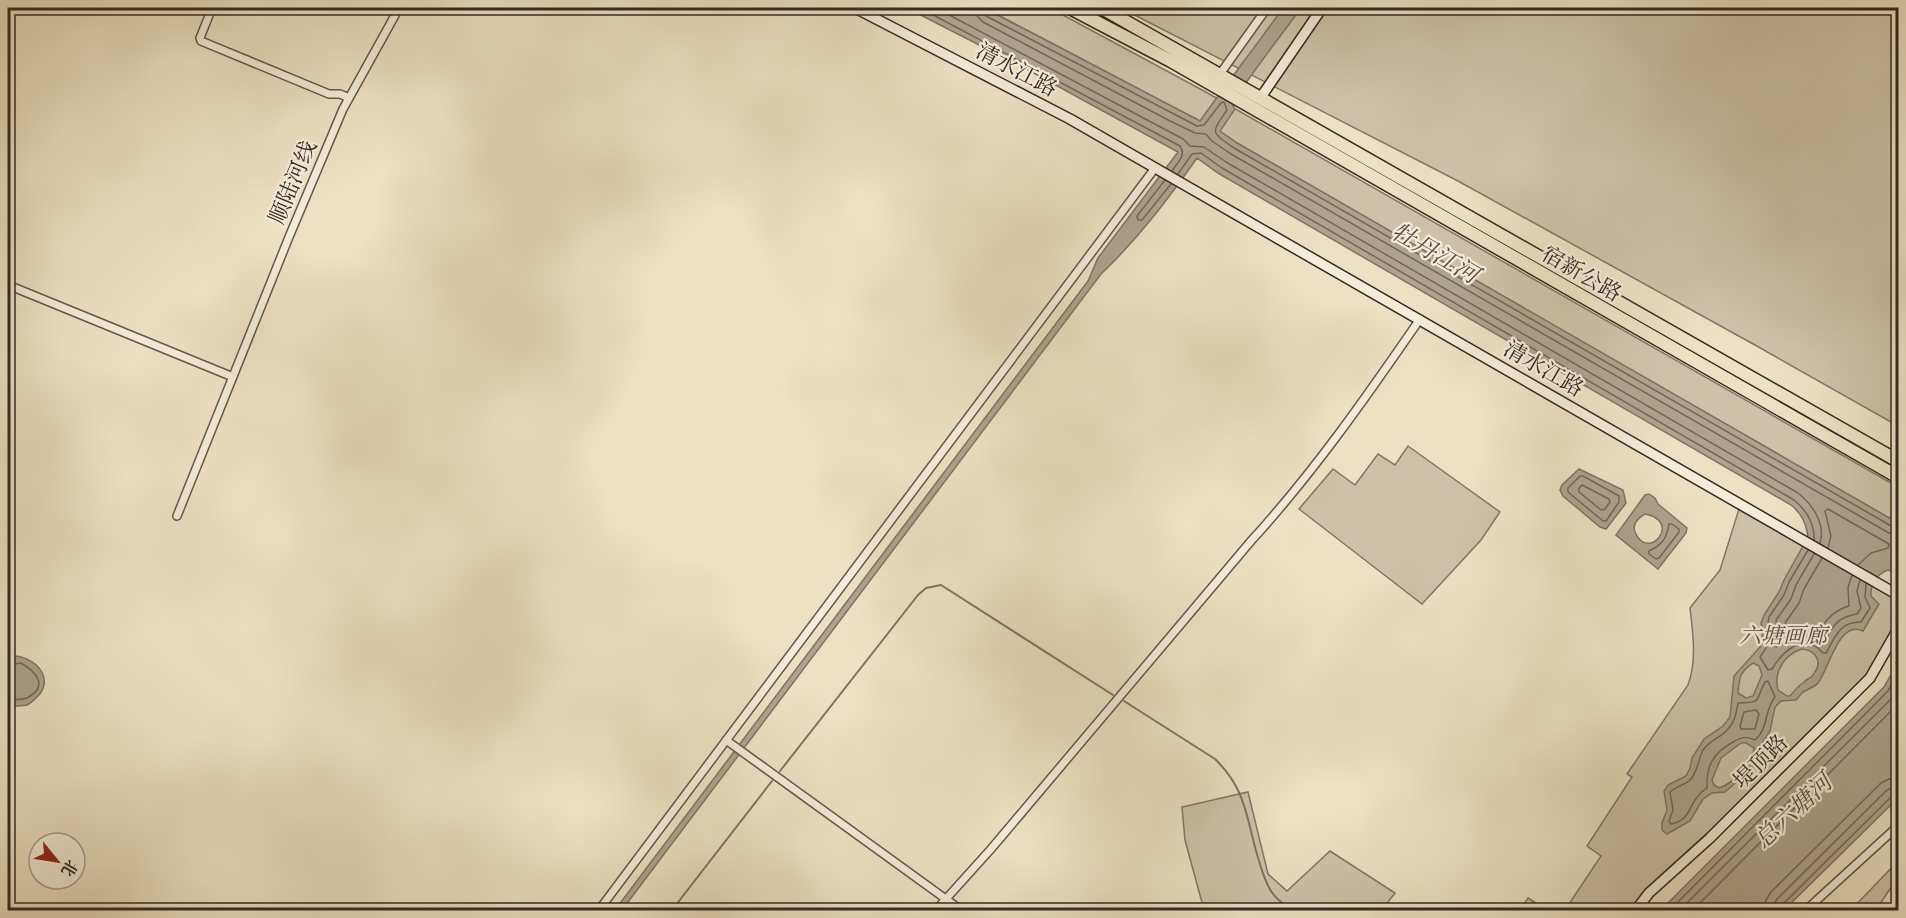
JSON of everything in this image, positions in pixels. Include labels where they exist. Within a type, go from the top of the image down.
[{"type":"highway","points":[[1070,8],[1221,79]]},
{"type":"highway","points":[[1101,8],[1253,98]]},
{"type":"highway","name":"宿新公路","points":[[1253,98],[1899,461]]},
{"type":"highway","name":"宿新公路","points":[[1253,98],[1899,477]]},
{"type":"street","points":[[212,8],[200,38],[201,41],[329,94],[340,94],[349,98]]},
{"type":"street","name":"顺陆河线","points":[[177,516],[310,186],[349,98],[399,8]]},
{"type":"street","name":"清水江路","points":[[855,8],[1059,114],[1899,595]]},
{"type":"street","points":[[1221,79],[1267,8]]},
{"type":"street","points":[[1253,98],[1322,8]]},
{"type":"street","points":[[599,910],[729,742],[1156,169]]},
{"type":"street","points":[[8,285],[233,377]]},
{"type":"street","points":[[936,910],[991,849],[1295,492],[1365,399],[1420,319]]},
{"type":"street","name":"堤顶路","points":[[1636,910],[1649,893],[1710,838],[1870,678],[1899,629]]},
{"type":"street","points":[[729,742],[961,910]]},
{"type":"street","points":[[1806,910],[1899,826]]},
{"type":"green space","points":[[984,8],[1050,8],[1204,91],[1898,487],[1898,523],[1217,130]]},
{"type":"green space","points":[[1121,8],[1898,8],[1898,426],[1458,181]]},
{"type":"green space","points":[[1408,446],[1500,512],[1481,540],[1422,604],[1299,509],[1333,469],[1355,485],[1378,454],[1395,465]]},
{"type":"green space","name":"六塘画廊","points":[[1739,509],[1898,599],[1898,622],[1867,676],[1716,825],[1662,874],[1628,910],[1565,910],[1601,856],[1587,846],[1632,777],[1627,774],[1688,685],[1693,657],[1690,608],[1720,570]]},
{"type":"green space","points":[[1248,792],[1268,874],[1287,891],[1330,851],[1395,893],[1382,910],[1204,910],[1185,840],[1182,807]]},
{"type":"green space","points":[[1898,861],[1898,877],[1876,910],[1851,910]]},
{"type":"green space","points":[[1528,898],[1547,910],[1520,910]]},
{"type":"water","points":[[907,8],[984,8],[1200,121],[1283,8],[1301,8],[1240,91],[1232,104],[1235,109],[1220,131],[1237,143],[1898,523],[1898,574],[1888,570],[1875,580],[1871,596],[1879,604],[1863,631],[1855,629],[1847,632],[1841,638],[1816,685],[1796,700],[1781,701],[1775,707],[1770,731],[1759,748],[1754,766],[1725,792],[1712,793],[1703,799],[1690,821],[1667,834],[1662,830],[1667,810],[1664,791],[1668,785],[1686,776],[1692,758],[1704,739],[1723,726],[1730,717],[1734,676],[1760,647],[1763,632],[1761,623],[1764,615],[1808,537],[1801,515],[1791,505],[1218,173],[1197,158],[1128,247],[1101,274],[622,910],[615,910],[1088,281],[1098,258],[1178,152],[1030,71]],"holes":[[[1802,649],[1815,655],[1817,667],[1812,676],[1790,696],[1787,696],[1778,690],[1779,670],[1790,655]],[[1753,663],[1759,666],[1762,675],[1753,696],[1746,698],[1738,693],[1741,676],[1745,669]],[[1741,743],[1754,748],[1750,760],[1741,772],[1731,782],[1719,788],[1712,780],[1721,758]]]},
{"type":"water","points":[[1579,469],[1623,490],[1626,503],[1606,529],[1600,527],[1563,496],[1560,490],[1562,485]]},
{"type":"water","points":[[1649,494],[1655,498],[1658,504],[1687,528],[1686,533],[1658,569],[1616,535],[1645,495]],"holes":[[[1645,514],[1656,518],[1661,524],[1662,531],[1659,537],[1654,542],[1647,543],[1641,540],[1634,529],[1636,522]]]},
{"type":"water","points":[[15,656],[31,661],[37,666],[42,672],[44,685],[41,692],[28,705],[8,707],[8,660]]},
{"type":"water","name":"总六塘河","points":[[1898,662],[1898,798],[1784,910],[1661,910],[1884,687]]},
{"type":"waterway","points":[[780,771],[918,595],[926,588],[941,585],[1113,695]]},
{"type":"waterway","points":[[1124,701],[1215,759],[1226,771],[1240,795],[1267,884],[1275,897],[1291,910]]},
{"type":"waterway","points":[[672,910],[772,781]]},
{"type":"water label","name":"牡丹江河","points":[[1435,253]]}]
